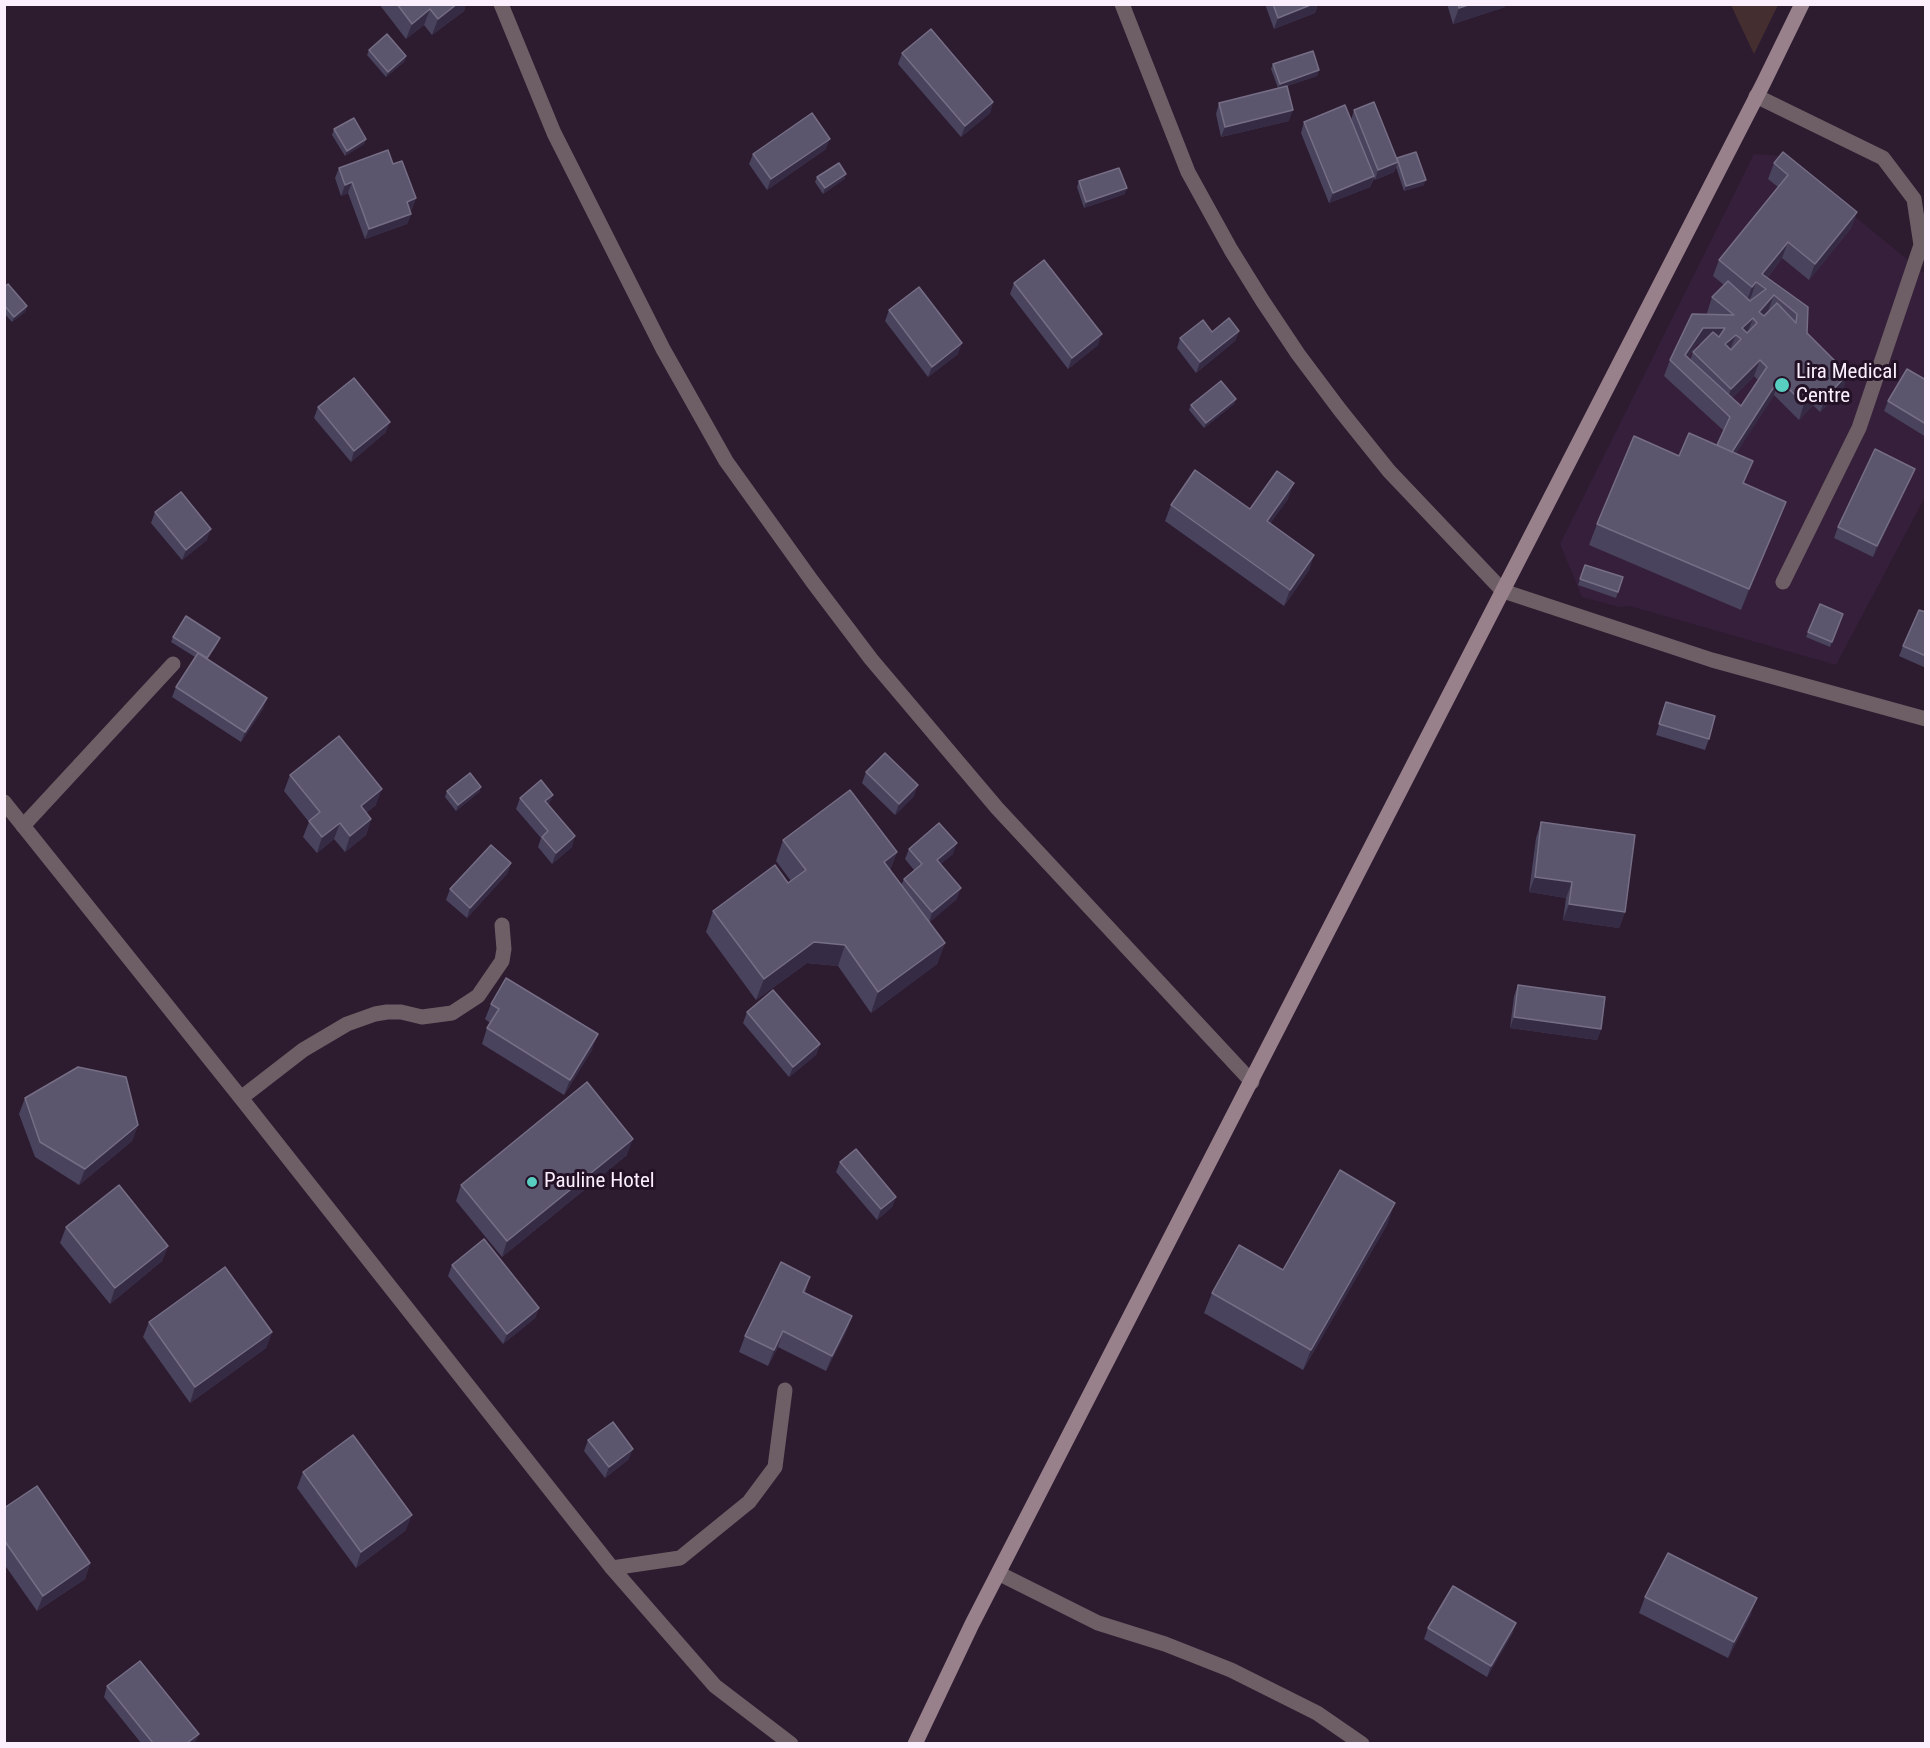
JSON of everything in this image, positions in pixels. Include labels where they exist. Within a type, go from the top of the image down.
[{"type":"street","points":[[501,4],[554,133],[663,349],[726,461],[871,659],[997,808],[1252,1082]]},
{"type":"street","points":[[1122,4],[1188,172],[1231,250],[1262,300],[1319,382],[1389,471],[1503,591],[1712,660],[1926,719]]},
{"type":"street","points":[[915,1743],[972,1624],[1000,1574],[1802,4]]},
{"type":"street","points":[[1756,96],[1883,158],[1914,199],[1921,245],[1859,428],[1783,582]]},
{"type":"street","points":[[23,826],[173,664]]},
{"type":"street","points":[[4,802],[242,1098],[612,1568],[715,1686],[791,1743]]},
{"type":"street","points":[[242,1098],[303,1050],[347,1024],[387,1012],[401,1012],[422,1017],[452,1013],[478,996],[502,961],[504,949],[502,925]]},
{"type":"street","points":[[612,1568],[680,1558],[749,1502],[775,1467],[785,1390]]},
{"type":"street","points":[[1000,1574],[1098,1623],[1165,1644],[1231,1670],[1317,1713],[1362,1743]]},
{"type":"shaded area","points":[[1731,5],[1778,5],[1754,54]]},
{"type":"shaded area","name":"Lira Medical Centre","points":[[1754,154],[1781,156],[1925,274],[1925,497],[1836,665],[1630,606],[1619,607],[1582,597],[1560,544]]},
{"type":"building","points":[[397,4],[457,4],[438,19],[430,9],[412,24]]},
{"type":"building","points":[[1273,4],[1313,4],[1278,18]]},
{"type":"building","points":[[1458,4],[1471,4],[1459,8]]},
{"type":"building","points":[[931,29],[993,102],[965,126],[902,53]]},
{"type":"building","points":[[387,34],[406,56],[388,72],[369,50]]},
{"type":"building","points":[[1313,51],[1319,70],[1280,84],[1273,64]]},
{"type":"building","points":[[1287,86],[1293,110],[1225,127],[1219,103]]},
{"type":"building","points":[[1374,102],[1398,162],[1378,170],[1354,110]]},
{"type":"building","points":[[1345,105],[1374,176],[1333,193],[1304,122]]},
{"type":"building","points":[[812,113],[830,139],[771,179],[753,154]]},
{"type":"building","points":[[354,118],[366,139],[347,151],[334,129]]},
{"type":"building","points":[[388,150],[393,164],[402,161],[416,198],[407,202],[411,214],[369,229],[352,182],[345,185],[339,168]]},
{"type":"building","points":[[1416,152],[1426,180],[1406,186],[1397,158]]},
{"type":"building","points":[[1783,152],[1857,212],[1815,264],[1788,242],[1762,274],[1808,307],[1807,333],[1848,374],[1826,397],[1819,389],[1804,404],[1779,379],[1732,452],[1717,445],[1730,417],[1670,360],[1692,314],[1734,315],[1712,297],[1728,281],[1750,301],[1766,289],[1756,282],[1752,287],[1719,260],[1788,175],[1774,163]],"holes":[[[1774,295],[1797,314],[1796,323],[1777,303],[1764,316],[1759,312]],[[1753,318],[1757,323],[1747,333],[1742,328]],[[1703,328],[1725,328],[1719,337],[1713,332],[1693,352],[1731,389],[1760,360],[1767,367],[1741,406],[1685,355]],[[1736,335],[1741,339],[1731,350],[1725,344]]]},
{"type":"building","points":[[839,163],[846,174],[825,188],[817,177]]},
{"type":"building","points":[[1119,168],[1127,188],[1086,202],[1079,181]]},
{"type":"building","points":[[1044,260],[1102,334],[1072,358],[1014,283]]},
{"type":"building","points":[[8,284],[27,306],[14,317],[4,305],[4,287]]},
{"type":"building","points":[[919,287],[962,343],[932,367],[889,310]]},
{"type":"building","points":[[1229,318],[1239,331],[1200,362],[1180,338],[1203,320],[1212,332]]},
{"type":"building","points":[[1907,369],[1926,380],[1926,424],[1888,401]]},
{"type":"building","points":[[354,378],[390,422],[354,451],[318,407]]},
{"type":"building","points":[[1221,381],[1236,399],[1206,423],[1191,405]]},
{"type":"building","points":[[1689,433],[1753,461],[1743,483],[1786,502],[1749,589],[1597,524],[1634,436],[1679,456]]},
{"type":"building","points":[[1875,449],[1915,469],[1877,546],[1838,527]]},
{"type":"building","points":[[1195,470],[1250,509],[1277,471],[1294,483],[1267,521],[1314,555],[1290,590],[1171,505]]},
{"type":"building","points":[[181,492],[211,529],[186,550],[155,512]]},
{"type":"building","points":[[1585,565],[1623,577],[1618,592],[1580,579]]},
{"type":"building","points":[[1820,604],[1843,614],[1832,642],[1808,632]]},
{"type":"building","points":[[1919,610],[1926,612],[1926,656],[1903,646]]},
{"type":"building","points":[[186,616],[220,638],[207,658],[173,637]]},
{"type":"building","points":[[198,653],[267,698],[245,732],[176,687]]},
{"type":"building","points":[[1666,702],[1715,716],[1709,739],[1659,724]]},
{"type":"building","points":[[339,736],[382,789],[361,806],[371,819],[350,836],[340,823],[322,837],[309,821],[320,812],[290,775]]},
{"type":"building","points":[[885,753],[918,785],[899,804],[866,772]]},
{"type":"building","points":[[470,773],[481,787],[458,805],[447,791]]},
{"type":"building","points":[[541,780],[553,795],[545,801],[575,836],[556,853],[542,837],[548,831],[520,798]]},
{"type":"building","points":[[850,790],[897,852],[884,862],[945,943],[878,992],[845,945],[814,942],[764,979],[713,911],[775,865],[788,883],[806,870],[783,840]]},
{"type":"building","points":[[1541,822],[1635,835],[1625,912],[1569,904],[1572,882],[1535,877]]},
{"type":"building","points":[[939,823],[957,843],[937,860],[961,888],[932,912],[904,879],[922,864],[909,849]]},
{"type":"building","points":[[491,845],[511,863],[470,908],[450,889]]},
{"type":"building","points":[[506,978],[598,1034],[570,1080],[487,1028],[499,1009],[491,1004]]},
{"type":"building","points":[[1518,985],[1605,997],[1601,1029],[1514,1017]]},
{"type":"building","points":[[773,990],[820,1044],[793,1067],[747,1012]]},
{"type":"building","points":[[78,1067],[126,1077],[138,1125],[85,1169],[40,1142],[25,1098]]},
{"type":"building","points":[[587,1082],[633,1139],[507,1241],[461,1185]]},
{"type":"building","points":[[856,1149],[896,1197],[881,1209],[840,1162]]},
{"type":"building","points":[[1340,1170],[1395,1203],[1311,1350],[1212,1293],[1239,1245],[1283,1270]]},
{"type":"building","points":[[119,1185],[168,1246],[115,1288],[66,1227]]},
{"type":"building","points":[[484,1239],[539,1308],[507,1334],[452,1265]]},
{"type":"building","points":[[781,1262],[810,1277],[803,1292],[852,1316],[832,1356],[783,1331],[774,1350],[745,1336]]},
{"type":"building","points":[[225,1267],[272,1332],[195,1387],[149,1322]]},
{"type":"building","points":[[613,1422],[633,1449],[609,1467],[588,1440]]},
{"type":"building","points":[[353,1435],[412,1515],[361,1552],[303,1472]]},
{"type":"building","points":[[37,1486],[90,1563],[43,1596],[4,1540],[4,1508]]},
{"type":"building","points":[[1668,1553],[1757,1598],[1734,1642],[1645,1597]]},
{"type":"building","points":[[1453,1586],[1516,1623],[1491,1666],[1428,1628]]},
{"type":"building","points":[[140,1661],[199,1734],[187,1743],[153,1743],[107,1686]]},
{"type":"place","name":"Lira Medical Centre","points":[[1782,385]]},
{"type":"place","name":"Pauline Hotel","points":[[532,1182]]}]
